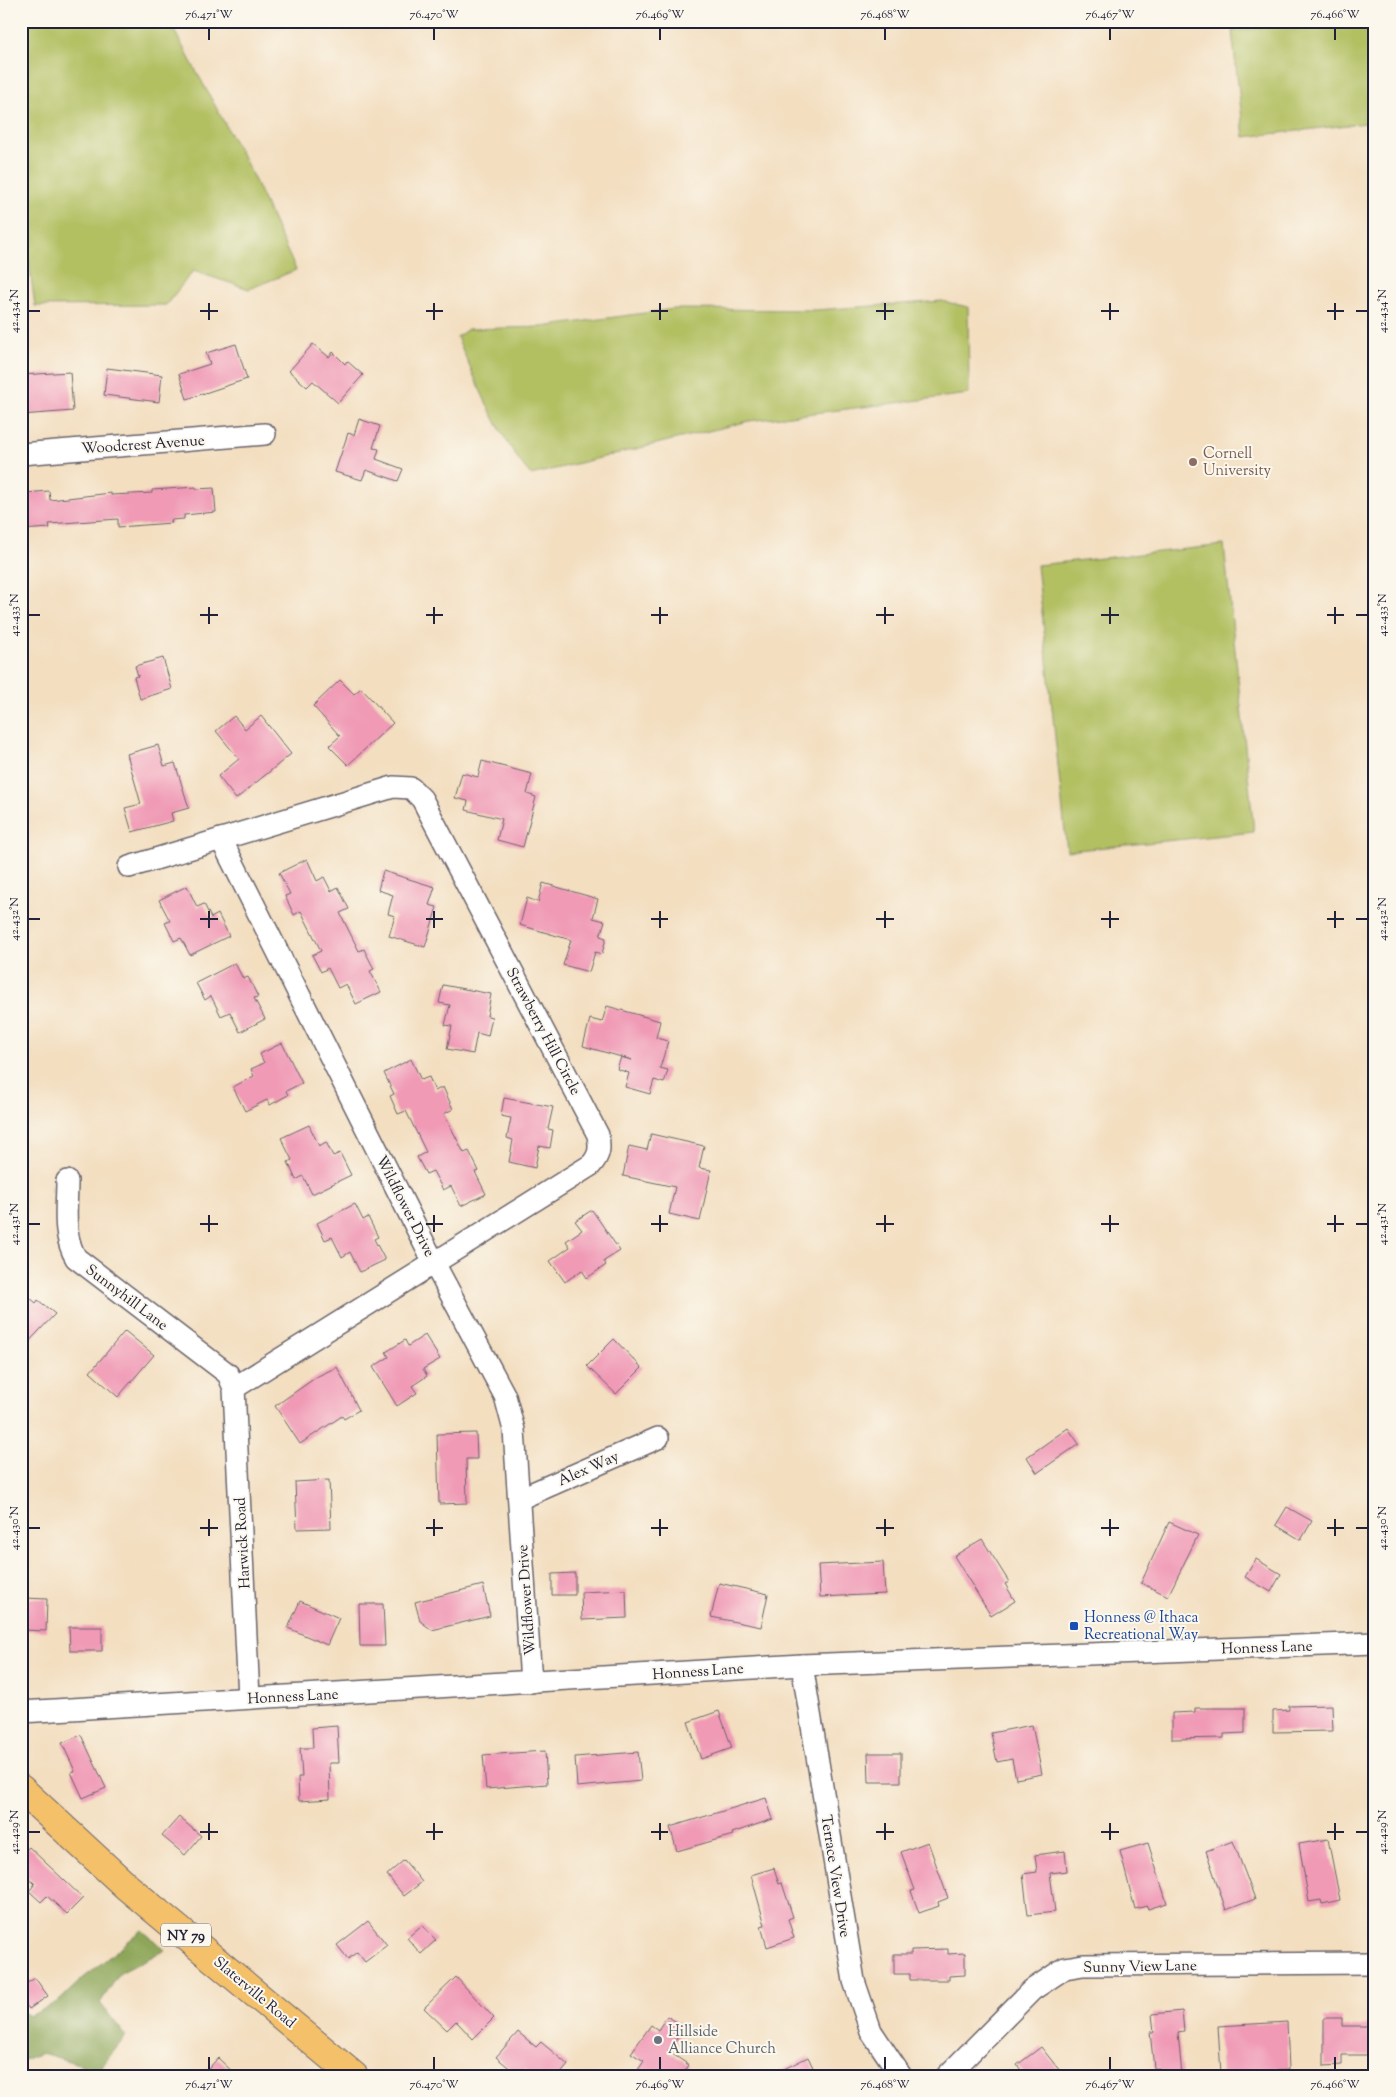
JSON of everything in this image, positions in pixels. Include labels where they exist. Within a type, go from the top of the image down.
[{"type":"highway","name":"Slaterville Road","points":[[21,1789],[126,1886],[354,2076]]},
{"type":"street","name":"Woodcrest Avenue","points":[[21,454],[265,434]]},
{"type":"street","name":"Strawberry Hill Circle","points":[[130,867],[393,787],[402,786],[418,793],[598,1135],[600,1146],[598,1157],[591,1165],[234,1388]]},
{"type":"street","name":"Wildflower Drive","points":[[221,839],[434,1263],[505,1396],[514,1430],[531,1682]]},
{"type":"street","name":"Sunnyhill Lane","points":[[67,1181],[67,1234],[70,1247],[76,1258],[228,1374],[234,1388]]},
{"type":"street","name":"Harwick Road","points":[[234,1388],[249,1698]]},
{"type":"street","name":"Alex Way","points":[[519,1499],[658,1438]]},
{"type":"street","name":"Honness Lane","points":[[21,1712],[802,1665],[1375,1643]]},
{"type":"street","name":"Terrace View Drive","points":[[802,1665],[854,1982],[871,2031],[901,2076]]},
{"type":"street","name":"Sunny View Lane","points":[[947,2076],[1032,1990],[1065,1968],[1083,1965],[1375,1963]]},
{"type":"green space","points":[[21,21],[169,21],[249,168],[296,270],[249,289],[193,271],[166,305],[35,306],[21,205]]},
{"type":"green space","points":[[1319,21],[1373,21],[1375,41],[1375,122],[1244,137],[1232,31]]},
{"type":"green space","points":[[942,301],[968,307],[969,394],[749,421],[531,475],[499,428],[457,337],[468,329],[542,327],[674,309],[816,310]]},
{"type":"green space","points":[[1224,545],[1254,832],[1067,851],[1037,565]]},
{"type":"green space","points":[[142,1930],[165,1950],[120,1973],[100,2003],[126,2036],[99,2070],[42,2053],[21,2061],[21,2011],[30,2016],[59,2001],[81,1980]]},
{"type":"building","points":[[236,344],[247,379],[187,399],[179,374],[210,364],[206,353]]},
{"type":"building","points":[[313,344],[329,357],[333,352],[345,364],[347,361],[363,375],[338,403],[313,381],[307,387],[289,371]]},
{"type":"building","points":[[107,368],[162,375],[159,402],[104,395]]},
{"type":"building","points":[[70,372],[73,411],[21,415],[21,375]]},
{"type":"building","points":[[359,419],[380,426],[373,448],[379,449],[376,459],[403,469],[398,481],[366,470],[362,480],[335,472],[348,433],[354,435]]},
{"type":"building","points":[[196,487],[196,489],[214,488],[216,512],[184,515],[184,519],[171,520],[172,523],[118,527],[118,519],[49,524],[50,528],[21,530],[21,501],[26,500],[25,493],[49,491],[50,500],[111,493],[111,495],[152,493],[152,490]]},
{"type":"building","points":[[163,658],[172,689],[140,699],[134,677],[138,676],[135,666]]},
{"type":"building","points":[[340,680],[354,694],[361,688],[393,723],[348,765],[329,746],[340,736],[313,706]]},
{"type":"building","points":[[234,716],[245,729],[261,716],[291,754],[236,799],[218,776],[239,759],[216,731]]},
{"type":"building","points":[[158,745],[164,766],[175,763],[189,808],[171,813],[173,821],[132,832],[125,808],[141,804],[127,754]]},
{"type":"building","points":[[482,761],[532,774],[527,794],[536,797],[523,847],[497,840],[502,819],[466,810],[468,801],[455,798],[462,773],[478,777]]},
{"type":"building","points":[[307,859],[317,881],[324,877],[331,891],[338,887],[349,909],[340,913],[359,951],[364,949],[374,969],[370,971],[381,992],[356,1004],[346,984],[338,988],[328,968],[321,972],[312,955],[321,951],[301,911],[294,915],[285,896],[290,894],[279,873]]},
{"type":"building","points":[[383,871],[435,887],[429,905],[437,907],[425,947],[389,936],[395,916],[388,914],[393,895],[378,890]]},
{"type":"building","points":[[543,883],[598,899],[593,918],[605,921],[600,936],[606,938],[602,954],[595,952],[589,972],[563,965],[571,940],[520,925],[527,898],[538,902]]},
{"type":"building","points":[[187,886],[197,907],[204,904],[211,918],[218,914],[229,936],[190,955],[181,938],[174,941],[165,923],[170,921],[159,900]]},
{"type":"building","points":[[235,963],[243,979],[248,977],[258,997],[254,998],[265,1019],[240,1032],[230,1012],[221,1016],[211,996],[205,1000],[196,983]]},
{"type":"building","points":[[443,985],[491,994],[487,1016],[492,1017],[488,1036],[477,1033],[473,1054],[447,1049],[452,1026],[445,1025],[450,1005],[439,1003]]},
{"type":"building","points":[[607,1006],[660,1021],[656,1038],[668,1041],[660,1068],[668,1070],[664,1083],[654,1080],[650,1094],[625,1087],[629,1073],[617,1069],[621,1057],[632,1060],[583,1046],[590,1019],[602,1022]]},
{"type":"building","points":[[282,1043],[302,1083],[286,1091],[288,1095],[270,1105],[267,1100],[245,1111],[233,1087],[254,1076],[251,1069],[264,1063],[260,1054]]},
{"type":"building","points":[[411,1059],[421,1080],[429,1077],[435,1091],[443,1087],[453,1109],[444,1114],[464,1153],[469,1151],[479,1171],[475,1172],[486,1194],[461,1206],[451,1186],[443,1190],[433,1171],[426,1174],[417,1157],[426,1152],[406,1111],[398,1114],[390,1096],[394,1094],[384,1073]]},
{"type":"building","points":[[504,1098],[553,1107],[548,1129],[553,1130],[550,1148],[539,1146],[535,1168],[509,1162],[513,1140],[507,1138],[511,1118],[501,1116]]},
{"type":"building","points":[[309,1125],[319,1146],[326,1142],[333,1156],[340,1153],[351,1175],[312,1194],[303,1176],[296,1180],[288,1162],[292,1160],[281,1138]]},
{"type":"building","points":[[651,1134],[704,1146],[699,1168],[711,1170],[700,1221],[669,1214],[675,1187],[623,1176],[629,1146],[647,1150]]},
{"type":"building","points":[[355,1204],[363,1220],[368,1217],[378,1237],[374,1239],[385,1260],[360,1272],[350,1252],[342,1257],[332,1237],[325,1240],[317,1223]]},
{"type":"building","points":[[592,1210],[620,1251],[604,1261],[606,1265],[587,1278],[582,1270],[565,1282],[550,1261],[570,1247],[566,1241],[582,1230],[575,1221]]},
{"type":"building","points":[[21,1290],[36,1303],[38,1300],[55,1314],[21,1350]]},
{"type":"building","points":[[125,1331],[154,1355],[118,1397],[90,1372]]},
{"type":"building","points":[[425,1335],[440,1359],[423,1369],[427,1376],[412,1386],[417,1393],[397,1406],[373,1367],[389,1357],[386,1352],[405,1340],[408,1346]]},
{"type":"building","points":[[614,1339],[642,1368],[616,1394],[587,1366]]},
{"type":"building","points":[[337,1367],[359,1410],[344,1419],[342,1416],[300,1444],[275,1406],[318,1376]]},
{"type":"building","points":[[1068,1428],[1079,1444],[1037,1473],[1027,1457]]},
{"type":"building","points":[[476,1433],[477,1459],[466,1459],[467,1503],[439,1504],[437,1434]]},
{"type":"building","points":[[329,1480],[331,1528],[297,1529],[295,1482]]},
{"type":"building","points":[[1287,1507],[1312,1521],[1301,1540],[1276,1525]]},
{"type":"building","points":[[1169,1522],[1198,1535],[1168,1596],[1141,1583]]},
{"type":"building","points":[[982,1539],[1009,1582],[1005,1584],[1015,1601],[991,1616],[954,1556]]},
{"type":"building","points":[[1256,1559],[1281,1574],[1271,1592],[1245,1577]]},
{"type":"building","points":[[883,1562],[885,1594],[820,1597],[818,1565]]},
{"type":"building","points":[[575,1573],[575,1595],[552,1595],[552,1574]]},
{"type":"building","points":[[719,1583],[768,1594],[761,1627],[711,1617]]},
{"type":"building","points":[[483,1585],[490,1616],[432,1630],[420,1621],[415,1602]]},
{"type":"building","points":[[626,1590],[627,1618],[582,1620],[581,1592]]},
{"type":"building","points":[[25,1598],[47,1599],[46,1631],[24,1630]]},
{"type":"building","points":[[300,1601],[339,1618],[327,1645],[288,1628]]},
{"type":"building","points":[[359,1604],[383,1604],[385,1646],[360,1646]]},
{"type":"building","points":[[69,1627],[102,1627],[102,1651],[70,1651]]},
{"type":"building","points":[[1332,1705],[1333,1731],[1273,1732],[1273,1711],[1289,1710],[1289,1706]]},
{"type":"building","points":[[1195,1708],[1245,1708],[1245,1733],[1224,1734],[1224,1738],[1172,1739],[1172,1713],[1195,1712]]},
{"type":"building","points":[[719,1711],[732,1748],[701,1759],[688,1722]]},
{"type":"building","points":[[1032,1725],[1042,1774],[1016,1779],[1012,1759],[997,1762],[991,1733]]},
{"type":"building","points":[[337,1726],[339,1763],[329,1763],[330,1799],[299,1801],[298,1777],[302,1777],[300,1748],[313,1748],[312,1728]]},
{"type":"building","points":[[81,1735],[106,1788],[83,1798],[71,1772],[75,1771],[62,1743]]},
{"type":"building","points":[[545,1751],[547,1784],[486,1789],[483,1755]]},
{"type":"building","points":[[638,1752],[641,1781],[577,1787],[575,1757]]},
{"type":"building","points":[[868,1753],[901,1753],[901,1782],[869,1782]]},
{"type":"building","points":[[766,1798],[773,1819],[732,1833],[733,1835],[677,1851],[670,1827]]},
{"type":"building","points":[[179,1817],[201,1836],[185,1855],[162,1836]]},
{"type":"building","points":[[1328,1839],[1340,1900],[1322,1904],[1321,1900],[1309,1902],[1299,1844]]},
{"type":"building","points":[[1233,1841],[1255,1899],[1226,1910],[1206,1851]]},
{"type":"building","points":[[928,1842],[948,1898],[938,1902],[939,1906],[919,1913],[911,1891],[915,1890],[901,1852]]},
{"type":"building","points":[[1148,1843],[1167,1903],[1148,1909],[1147,1906],[1135,1909],[1120,1851]]},
{"type":"building","points":[[29,1847],[83,1898],[67,1914],[47,1896],[41,1902],[29,1891],[35,1884],[21,1871],[21,1855]]},
{"type":"building","points":[[1065,1851],[1067,1871],[1050,1873],[1055,1912],[1028,1915],[1023,1874],[1037,1872],[1035,1855]]},
{"type":"building","points":[[404,1860],[422,1882],[404,1896],[387,1875]]},
{"type":"building","points":[[774,1868],[779,1884],[782,1883],[793,1917],[788,1919],[794,1938],[767,1947],[761,1926],[765,1925],[751,1875]]},
{"type":"building","points":[[368,1921],[387,1945],[365,1962],[357,1952],[348,1959],[337,1945]]},
{"type":"building","points":[[422,1925],[436,1940],[421,1954],[407,1938]]},
{"type":"building","points":[[948,1949],[948,1954],[965,1953],[965,1975],[949,1976],[949,1980],[910,1980],[910,1974],[894,1974],[894,1954],[911,1954],[911,1950]]},
{"type":"building","points":[[456,1977],[494,2018],[473,2039],[456,2021],[447,2030],[424,2008]]},
{"type":"building","points":[[35,1978],[48,1996],[29,2009],[21,1998],[21,1987]]},
{"type":"building","points":[[1182,2011],[1184,2031],[1178,2032],[1182,2076],[1160,2076],[1159,2068],[1154,2068],[1150,2032],[1154,2032],[1152,2014]]},
{"type":"building","name":"Hillside Alliance Church","points":[[667,2016],[685,2027],[668,2051],[689,2065],[682,2076],[634,2076],[644,2061],[631,2053],[651,2025],[658,2030]]},
{"type":"building","points":[[1324,2018],[1342,2018],[1342,2026],[1375,2026],[1375,2055],[1342,2055],[1342,2065],[1324,2066]]},
{"type":"building","points":[[1287,2022],[1289,2070],[1221,2074],[1218,2026]]},
{"type":"building","points":[[518,2032],[536,2047],[541,2042],[568,2065],[559,2076],[533,2076],[525,2069],[519,2076],[496,2057]]},
{"type":"building","points":[[1041,2047],[1064,2076],[1026,2076],[1017,2065]]},
{"type":"building","points":[[808,2057],[817,2076],[770,2076]]},
{"type":"building","points":[[218,2058],[237,2076],[202,2076]]},
{"type":"place","name":"Cornell University","points":[[1193,462]]},
{"type":"place","name":"Honness @ Ithaca Recreational Way","points":[[1074,1626]]},
{"type":"place","name":"Hillside Alliance Church","points":[[658,2040]]}]
